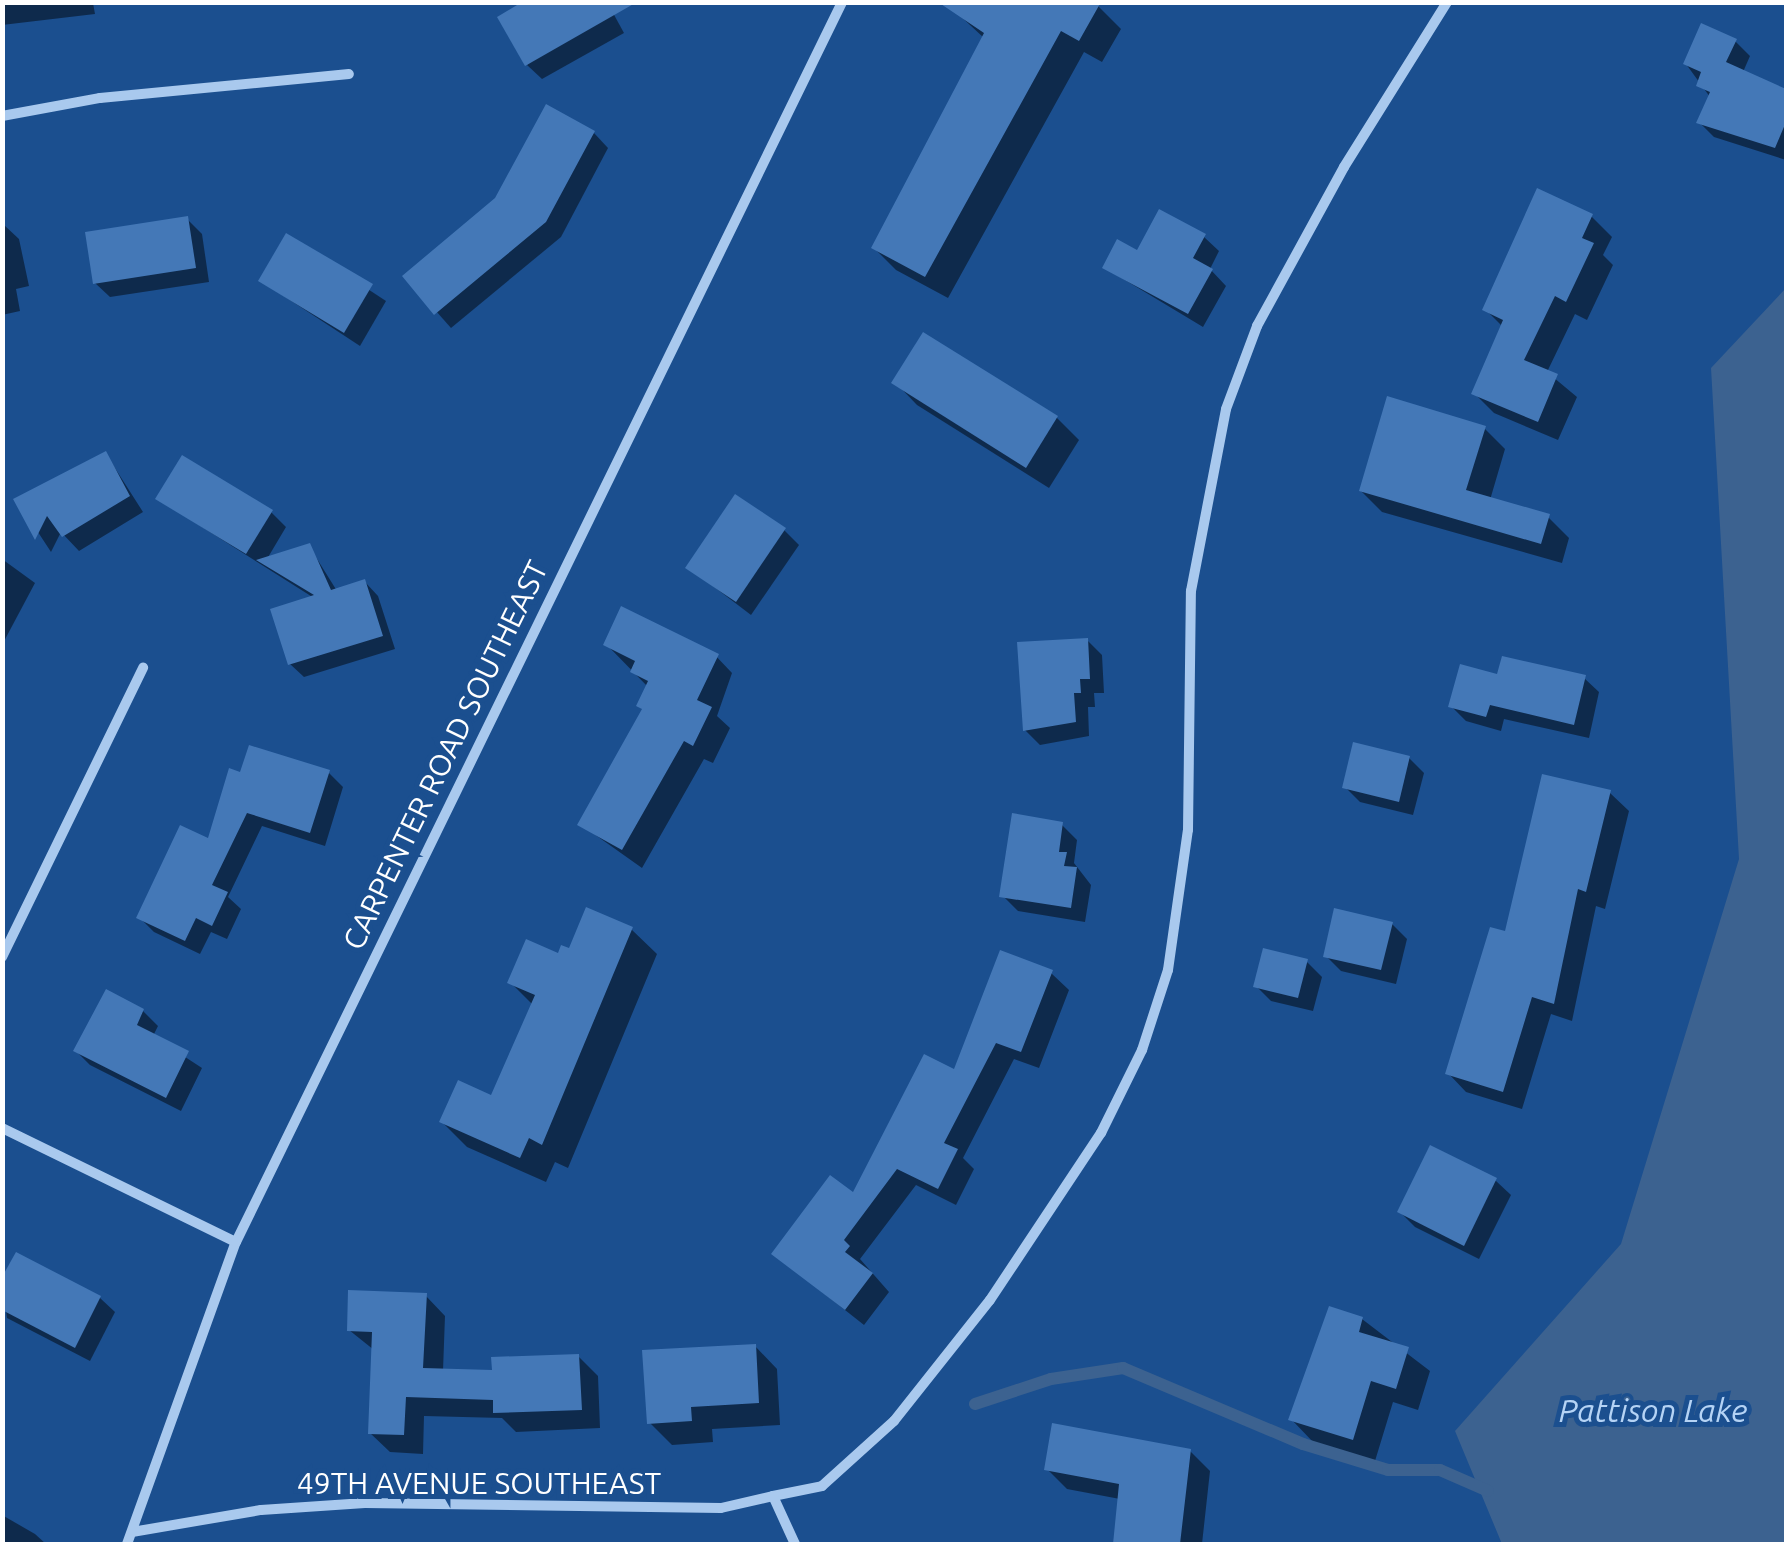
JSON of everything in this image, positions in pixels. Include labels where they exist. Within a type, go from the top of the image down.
[{"type":"street","name":"CARPENTER ROAD SOUTHEAST","points":[[127,1544],[236,1242],[842,2]]},
{"type":"street","name":"49TH AVENUE SOUTHEAST","points":[[132,1532],[261,1510],[364,1503],[721,1508],[822,1486],[894,1421],[1041,1224],[1101,1134],[1142,1050],[1168,970],[1188,830],[1191,591],[1226,409],[1257,326],[1344,166],[1447,2]]},
{"type":"street","points":[[2,116],[100,98],[349,74]]},
{"type":"street","points":[[2,957],[143,668]]},
{"type":"street","points":[[2,1128],[236,1242]]},
{"type":"street","points":[[773,1496],[795,1544]]},
{"type":"water","name":"Pattison Lake","points":[[1786,288],[1786,1544],[1502,1544],[1455,1431],[1621,1244],[1739,859],[1711,368]]},
{"type":"building","points":[[522,2],[637,2],[525,66],[497,17]]},
{"type":"building","points":[[938,2],[1101,2],[1079,41],[1061,31],[925,277],[871,248],[984,33]]},
{"type":"building","points":[[1701,23],[1737,39],[1726,62],[1786,89],[1786,122],[1775,148],[1696,123],[1710,92],[1696,86],[1701,72],[1683,64]]},
{"type":"building","points":[[546,104],[595,131],[546,222],[434,315],[402,276],[495,198]]},
{"type":"building","points":[[1537,188],[1593,214],[1582,238],[1594,243],[1566,302],[1555,296],[1524,360],[1558,374],[1538,422],[1471,394],[1503,320],[1482,310]]},
{"type":"building","points":[[1159,209],[1206,234],[1193,258],[1213,269],[1188,314],[1102,268],[1117,239],[1137,250]]},
{"type":"building","points":[[188,216],[196,268],[93,284],[85,232]]},
{"type":"building","points":[[286,233],[373,284],[344,333],[258,281]]},
{"type":"building","points":[[923,332],[1058,416],[1026,468],[891,383]]},
{"type":"building","points":[[1387,396],[1486,426],[1466,490],[1550,514],[1541,544],[1359,491]]},
{"type":"building","points":[[106,451],[130,496],[62,537],[47,516],[35,540],[13,499]]},
{"type":"building","points":[[182,455],[273,510],[246,554],[155,499]]},
{"type":"building","points":[[735,494],[786,528],[736,602],[685,568]]},
{"type":"building","points":[[310,543],[331,590],[365,579],[383,636],[288,665],[270,609],[314,595],[256,560]]},
{"type":"building","points":[[621,606],[719,654],[697,700],[712,707],[693,746],[684,741],[622,850],[577,825],[642,709],[636,706],[648,681],[630,672],[635,661],[603,645]]},
{"type":"building","points":[[1088,638],[1090,679],[1080,679],[1081,693],[1074,693],[1076,722],[1023,731],[1017,642]]},
{"type":"building","points":[[1502,656],[1586,675],[1574,725],[1490,705],[1486,717],[1448,707],[1460,664],[1497,674]]},
{"type":"building","points":[[1353,742],[1410,756],[1399,802],[1342,788]]},
{"type":"building","points":[[249,745],[330,770],[310,833],[247,813],[212,885],[228,892],[212,926],[196,918],[185,941],[136,918],[180,825],[208,838],[229,768],[240,772]]},
{"type":"building","points":[[1542,774],[1611,790],[1586,892],[1578,889],[1554,1004],[1532,997],[1503,1092],[1445,1074],[1490,927],[1505,931]]},
{"type":"building","points":[[1012,813],[1063,822],[1059,852],[1067,852],[1064,866],[1077,867],[1071,908],[999,897]]},
{"type":"building","points":[[586,907],[633,927],[542,1145],[529,1138],[520,1158],[439,1122],[458,1080],[491,1095],[535,995],[507,983],[526,939],[558,953],[561,945],[569,948]]},
{"type":"building","points":[[1334,908],[1393,922],[1381,970],[1323,957]]},
{"type":"building","points":[[1263,948],[1308,959],[1298,998],[1253,987]]},
{"type":"building","points":[[1000,950],[1053,970],[1021,1052],[996,1043],[944,1143],[958,1149],[938,1189],[897,1169],[844,1240],[850,1246],[845,1252],[873,1273],[845,1310],[771,1254],[830,1175],[853,1192],[924,1054],[954,1069]]},
{"type":"building","points":[[106,989],[144,1009],[137,1025],[189,1051],[166,1098],[73,1051]]},
{"type":"building","points":[[1430,1145],[1497,1178],[1464,1246],[1397,1212]]},
{"type":"building","points":[[16,1252],[101,1296],[75,1348],[2,1310],[2,1277]]},
{"type":"building","points":[[348,1290],[427,1293],[423,1368],[492,1370],[491,1357],[579,1354],[582,1410],[493,1413],[493,1400],[406,1397],[404,1435],[368,1434],[372,1332],[347,1331]]},
{"type":"building","points":[[1329,1306],[1363,1317],[1359,1332],[1409,1347],[1396,1389],[1371,1381],[1353,1440],[1288,1420]]},
{"type":"building","points":[[756,1344],[759,1403],[691,1407],[692,1421],[647,1424],[642,1350]]},
{"type":"building","points":[[1052,1423],[1191,1449],[1180,1544],[1113,1544],[1119,1484],[1044,1470]]},
{"type":"waterway","points":[[975,1404],[1051,1379],[1123,1368],[1303,1444],[1388,1470],[1440,1470],[1488,1491]]}]
